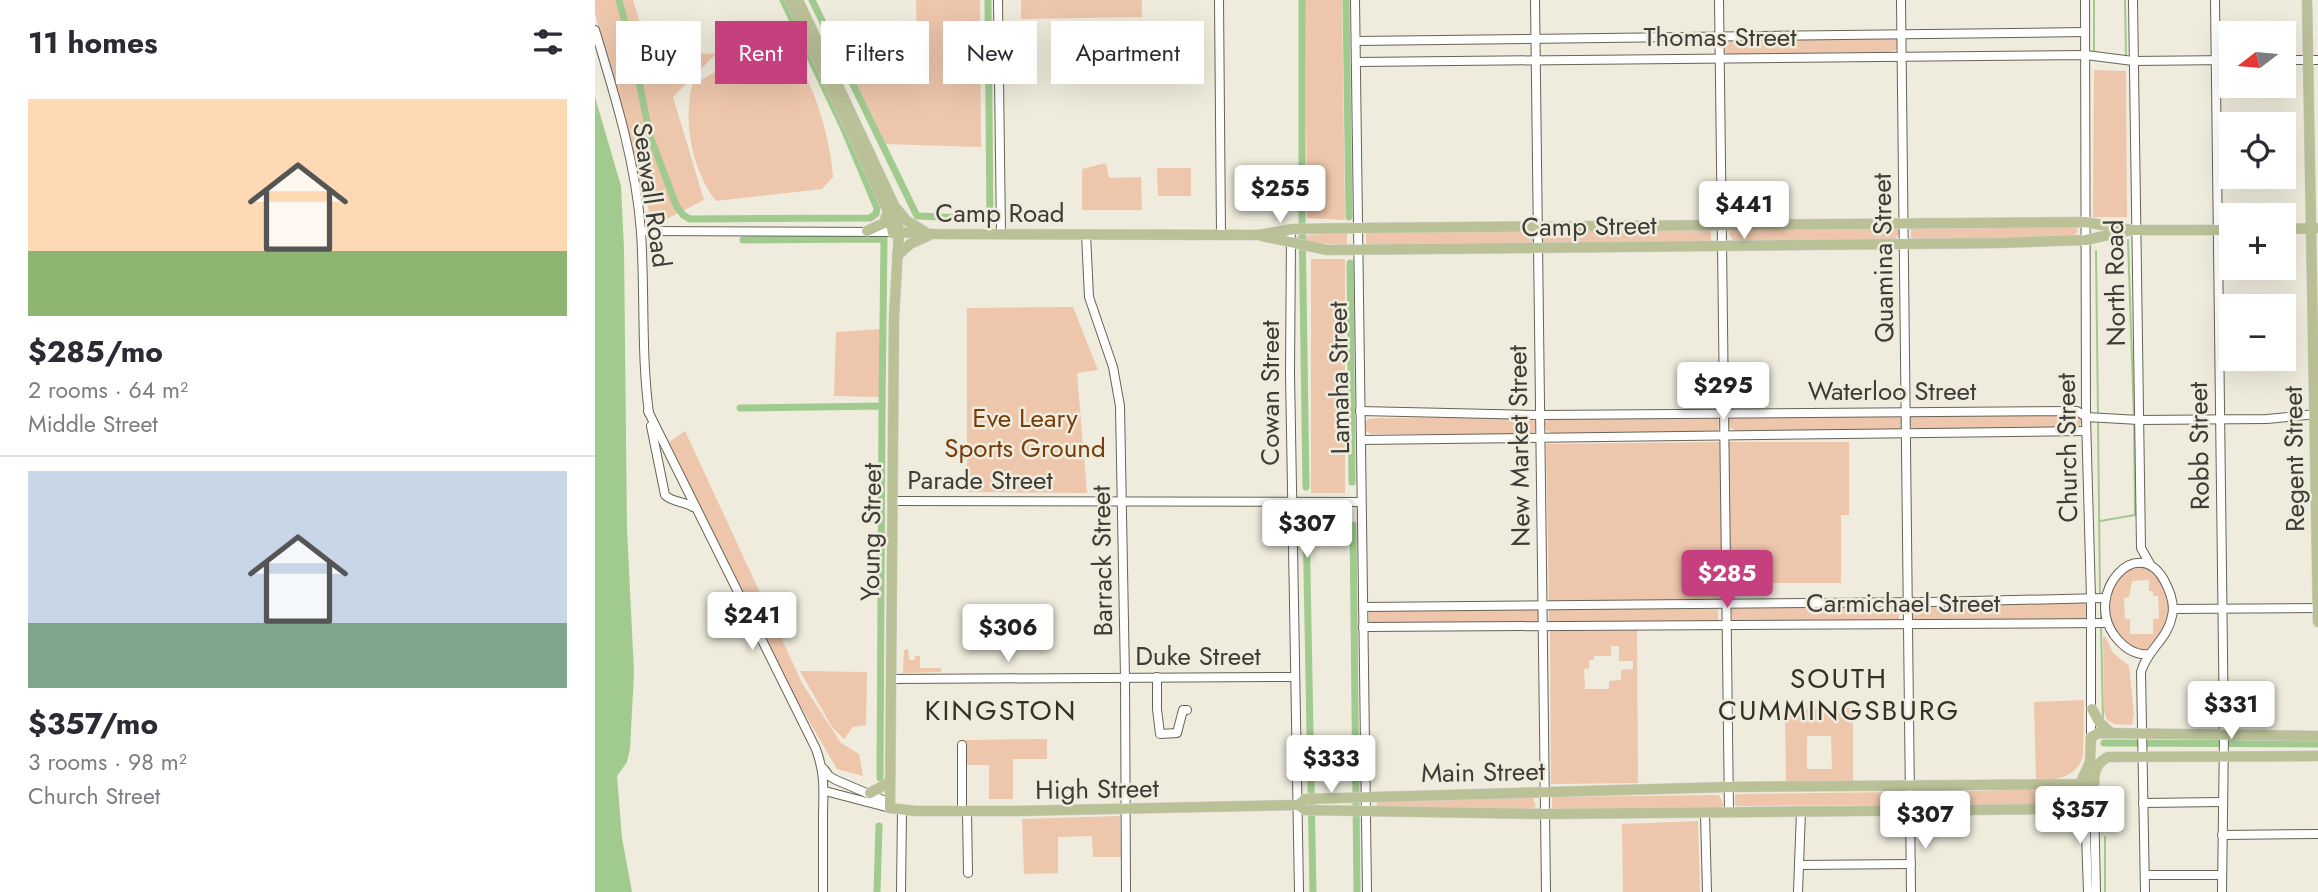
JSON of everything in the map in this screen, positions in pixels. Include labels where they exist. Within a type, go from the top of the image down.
[{"type":"main road","points":[[789,0],[891,208],[907,221],[935,234]]},
{"type":"main road","points":[[798,0],[891,208]]},
{"type":"main road","name":"Regent Street","points":[[2307,0],[2313,60],[2318,622]]},
{"type":"main road","points":[[867,231],[881,226],[891,208]]},
{"type":"main road","name":"Young Street","points":[[891,208],[897,256],[894,317],[890,782],[894,807]]},
{"type":"main road","name":"Camp Street","points":[[1352,228],[2085,222],[2133,230],[2218,230]]},
{"type":"main road","name":"Camp Road","points":[[896,232],[1258,235],[1292,229],[1352,228]]},
{"type":"main road","points":[[2296,229],[2315,228]]},
{"type":"main road","name":"Camp Street","points":[[1258,235],[1309,248],[1353,250],[2086,240],[2133,230]]},
{"type":"main road","points":[[897,256],[910,244],[935,234]]},
{"type":"main road","points":[[2092,709],[2099,722],[2111,733]]},
{"type":"main road","points":[[2318,736],[2224,738],[2111,733],[2095,734],[2091,742],[2095,753],[2104,759],[2224,753],[2318,756]]},
{"type":"main road","name":"Church Street","points":[[2080,785],[2090,762],[2091,742]]},
{"type":"main road","points":[[2089,802],[2096,769],[2104,759]]},
{"type":"main road","name":"Main Street","points":[[1303,805],[1360,797],[1728,787],[2080,785],[2094,781]]},
{"type":"main road","points":[[870,793],[890,782]]},
{"type":"main road","name":"Main Street","points":[[1303,805],[1361,811],[1544,814],[2065,809],[2089,802]]},
{"type":"main road","name":"High Street","points":[[894,807],[965,811],[1303,805]]},
{"type":"street","points":[[998,0],[1001,233]]},
{"type":"street","points":[[1219,0],[1221,235]]},
{"type":"street","name":"Lamaha Street","points":[[1355,0],[1352,228],[1361,440],[1363,627],[1360,797],[1367,892]]},
{"type":"street","name":"New Market Street","points":[[1535,0],[1546,892]]},
{"type":"street","points":[[1719,0],[1728,812]]},
{"type":"street","name":"Quamina Street","points":[[1901,0],[1911,892]]},
{"type":"street","name":"Church Street","points":[[2085,0],[2086,431],[2100,623],[2091,742]]},
{"type":"street","name":"North Road","points":[[2133,0],[2133,230],[2141,548],[2150,564]]},
{"type":"street","name":"Robb Street","points":[[2215,0],[2224,738],[2222,892]]},
{"type":"street","name":"Seawall Road","points":[[595,30],[628,145],[641,231],[648,411],[665,495],[670,500],[687,503],[696,509]]},
{"type":"street","name":"Thomas Street","points":[[1356,41],[2085,32]]},
{"type":"street","name":"Thomas Street","points":[[1356,62],[2086,55],[2133,61],[2219,60]]},
{"type":"street","name":"Cowan Street","points":[[1292,229],[1294,677],[1303,805],[1299,892]]},
{"type":"street","name":"Camp Road","points":[[641,231],[896,232]]},
{"type":"street","name":"Barrack Street","points":[[1086,234],[1089,297],[1117,384],[1123,501],[1126,892]]},
{"type":"street","name":"Seawall Road","points":[[648,411],[811,737],[822,767],[825,791],[823,892]]},
{"type":"street","name":"Waterloo Street","points":[[1360,411],[1540,415],[2077,411],[2086,417],[2139,420],[2267,419],[2316,414]]},
{"type":"street","name":"Waterloo Street","points":[[1361,440],[2086,431]]},
{"type":"street","name":"Parade Street","points":[[892,501],[1361,502]]},
{"type":"street","points":[[2145,892],[2141,672],[2150,654],[2168,632],[2173,609],[2169,590],[2159,573],[2150,564],[2135,563],[2126,567],[2099,598],[2104,611],[2100,623],[2126,648],[2140,655],[2150,654]]},
{"type":"street","name":"Carmichael Street","points":[[1363,607],[2099,598]]},
{"type":"street","points":[[2173,609],[2318,608]]},
{"type":"street","name":"Carmichael Street","points":[[1363,627],[2100,623]]},
{"type":"street","points":[[1157,677],[1160,734],[1178,733],[1180,714],[1187,710]]},
{"type":"street","name":"Duke Street","points":[[892,679],[1294,677]]},
{"type":"street","points":[[962,745],[968,873]]},
{"type":"street","name":"High Street","points":[[822,767],[829,776],[870,793],[894,807]]},
{"type":"street","points":[[2080,785],[2079,793],[2089,802],[2096,892]]},
{"type":"street","name":"High Street","points":[[825,791],[894,807]]},
{"type":"street","points":[[2088,892],[2089,802]]},
{"type":"street","points":[[2143,803],[2222,802]]},
{"type":"street","points":[[894,807],[901,892]]},
{"type":"street","points":[[1798,892],[1801,811]]},
{"type":"street","points":[[1705,813],[1707,892]]},
{"type":"street","points":[[2222,835],[2318,834]]},
{"type":"street","points":[[1799,865],[1911,864]]},
{"type":"street","points":[[2145,875],[2222,875]]},
{"type":"green space","points":[[595,0],[633,0],[640,21],[616,21],[616,84],[686,84],[673,97],[704,200],[653,226],[595,14]]},
{"type":"green space","points":[[916,0],[980,0],[980,21],[943,21],[943,84],[981,84],[981,147],[886,144],[857,84],[929,84],[929,21],[917,21]]},
{"type":"green space","points":[[1021,0],[1142,0],[1142,17],[1021,19]]},
{"type":"green space","points":[[1305,0],[1342,0],[1345,220],[1307,218]]},
{"type":"green space","points":[[1891,36],[1898,41],[1896,50],[1889,52],[1727,54],[1724,51],[1724,43],[1727,41]]},
{"type":"green space","points":[[701,53],[715,55],[701,69]]},
{"type":"green space","points":[[2094,70],[2126,71],[2127,217],[2093,217]]},
{"type":"green space","points":[[715,72],[715,84],[807,84],[807,79],[826,132],[833,177],[822,189],[716,201],[695,161],[689,130],[692,85],[701,84],[701,80]]},
{"type":"green space","points":[[1106,163],[1109,178],[1141,177],[1142,210],[1082,210],[1082,169]]},
{"type":"green space","points":[[1157,168],[1191,168],[1191,196],[1158,196]]},
{"type":"green space","points":[[2075,225],[2078,231],[2074,237],[1911,237],[1911,229],[1918,227]]},
{"type":"green space","points":[[1711,228],[1711,242],[1543,245],[1543,229]]},
{"type":"green space","points":[[1898,228],[1900,233],[1894,240],[1733,240],[1729,234],[1730,229]]},
{"type":"green space","points":[[1533,230],[1533,244],[1366,247],[1366,231]]},
{"type":"green space","points":[[1347,232],[1347,246],[1277,238]]},
{"type":"green space","points":[[1311,259],[1345,259],[1345,493],[1311,493]]},
{"type":"green space","name":"Eve Leary Sports Ground","points":[[1073,307],[1098,370],[1077,373],[1087,493],[967,492],[967,308]]},
{"type":"green space","points":[[881,329],[879,397],[834,396],[836,332]]},
{"type":"green space","points":[[1900,414],[1902,427],[1878,431],[1737,431],[1729,427],[1728,420],[1733,415]]},
{"type":"green space","points":[[2078,414],[2082,419],[2080,426],[2076,428],[1920,430],[1908,426],[1911,415]]},
{"type":"green space","points":[[1535,417],[1538,420],[1537,430],[1514,434],[1372,434],[1365,431],[1364,423],[1376,418]]},
{"type":"green space","points":[[1716,417],[1718,430],[1713,433],[1553,434],[1546,430],[1545,423],[1550,418]]},
{"type":"green space","points":[[685,431],[802,683],[841,743],[859,754],[863,776],[837,769],[778,668],[669,442]]},
{"type":"green space","points":[[1720,442],[1722,599],[1549,602],[1546,444]]},
{"type":"green space","points":[[1729,442],[1849,442],[1849,515],[1841,515],[1841,583],[1729,583]]},
{"type":"green space","points":[[2143,565],[2153,570],[2165,587],[2168,597],[2167,619],[2163,629],[2151,647],[2141,652],[2127,645],[2118,635],[2112,621],[2112,593],[2129,570]],"holes":[[[2149,580],[2149,591],[2153,591],[2153,596],[2158,596],[2159,618],[2153,619],[2153,634],[2130,634],[2130,619],[2125,619],[2124,598],[2129,597],[2132,581]]]},
{"type":"green space","points":[[2088,603],[2088,620],[1911,620],[1911,604]]},
{"type":"green space","points":[[1899,606],[1899,621],[1732,622],[1732,607]]},
{"type":"green space","points":[[1538,609],[1538,622],[1369,623],[1369,611]]},
{"type":"green space","points":[[1549,609],[1718,609],[1718,621],[1549,621]]},
{"type":"green space","points":[[1637,630],[1638,783],[1551,784],[1550,631]],"holes":[[[1611,646],[1619,646],[1619,661],[1633,661],[1633,669],[1621,670],[1621,680],[1609,681],[1609,689],[1585,689],[1584,669],[1589,668],[1589,660],[1594,660],[1594,656],[1611,656]]]},
{"type":"green space","points":[[2105,636],[2113,653],[2129,666],[2134,714],[2132,725],[2114,724],[2107,720],[2104,711]]},
{"type":"green space","points":[[908,649],[909,660],[920,656],[920,668],[941,668],[941,672],[903,673],[904,650]]},
{"type":"green space","points":[[800,671],[867,672],[866,725],[853,727],[844,739],[832,727]]},
{"type":"green space","points":[[2084,700],[2083,756],[2080,764],[2064,776],[2036,781],[2034,702]]},
{"type":"green space","points":[[1853,708],[1853,783],[1786,783],[1785,709]],"holes":[[[1807,736],[1831,736],[1832,769],[1807,769]]]},
{"type":"green space","points":[[1047,739],[1047,759],[1013,759],[1013,799],[989,799],[989,765],[964,765],[964,740]]},
{"type":"green space","points":[[2055,789],[2062,795],[2059,803],[2038,805],[1922,805],[1917,800],[1919,792]]},
{"type":"green space","points":[[1903,792],[1907,802],[1903,805],[1735,805],[1735,795],[1739,794]]},
{"type":"green space","points":[[1719,795],[1724,805],[1720,808],[1552,808],[1552,798],[1555,797]]},
{"type":"green space","points":[[1532,796],[1536,806],[1532,810],[1378,808],[1376,801]]},
{"type":"green space","points":[[1120,816],[1121,857],[1093,857],[1092,836],[1058,837],[1058,873],[1024,874],[1022,819]]},
{"type":"green space","points":[[1698,821],[1700,892],[1623,892],[1622,824]]},
{"type":"shaded area","points":[[595,97],[621,186],[624,249],[627,529],[634,673],[630,749],[627,762],[617,776],[622,838],[632,892],[595,892]]},
{"type":"waterway","points":[[619,0],[650,136],[676,205],[683,215],[690,219],[870,218],[876,214],[877,208],[843,127],[783,0]]},
{"type":"waterway","points":[[812,0],[917,216],[990,219],[988,0]]},
{"type":"waterway","points":[[1302,0],[1306,487]]},
{"type":"waterway","points":[[1346,0],[1349,217]]},
{"type":"waterway","points":[[2094,0],[2094,51]]},
{"type":"waterway","points":[[2125,0],[2126,58]]},
{"type":"waterway","points":[[743,240],[884,239],[882,406]]},
{"type":"waterway","points":[[2128,240],[2134,418]]},
{"type":"waterway","points":[[2096,251],[2098,416]]},
{"type":"waterway","points":[[1350,263],[1352,482]]},
{"type":"waterway","points":[[740,408],[882,406],[880,778]]},
{"type":"waterway","points":[[2098,422],[2100,595]]},
{"type":"waterway","points":[[2100,521],[2135,515],[2134,423]]},
{"type":"waterway","points":[[1306,517],[1313,892]]},
{"type":"waterway","points":[[1353,525],[1357,892]]},
{"type":"waterway","points":[[2101,600],[2101,619]]},
{"type":"waterway","points":[[2101,625],[2103,720]]},
{"type":"waterway","points":[[2104,743],[2318,744]]},
{"type":"waterway","points":[[877,892],[879,826]]},
{"type":"waterway","points":[[2105,837],[2105,892]]},
{"type":"district","name":"SOUTH CUMMINGSBURG","points":[[1839,694]]},
{"type":"district","name":"KINGSTON","points":[[1001,710]]}]
